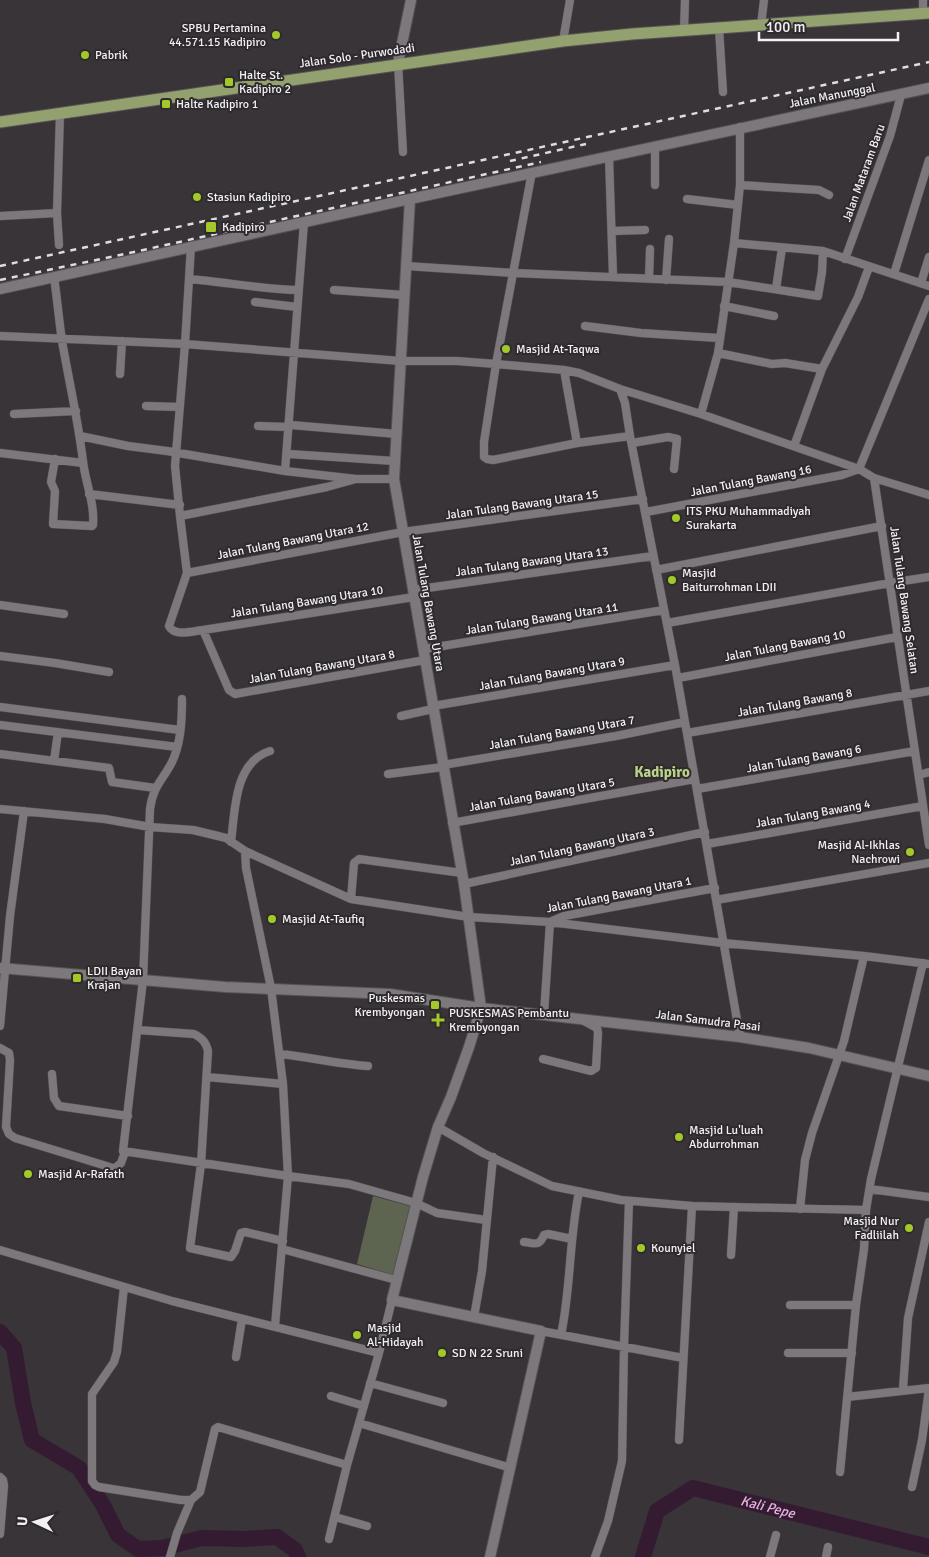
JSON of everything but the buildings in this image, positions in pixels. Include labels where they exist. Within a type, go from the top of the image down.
[{"type":"main road","name":"Jalan Solo - Purwodadi","points":[[0,122],[563,41],[684,30],[926,13]]},
{"type":"street","points":[[403,152],[398,64],[411,0]]},
{"type":"street","points":[[563,41],[569,0]]},
{"type":"street","points":[[684,30],[685,0]]},
{"type":"street","points":[[760,25],[764,0]]},
{"type":"street","points":[[923,0],[926,13]]},
{"type":"street","points":[[719,28],[723,92]]},
{"type":"street","name":"Jalan Manunggal","points":[[0,289],[532,172],[929,88]]},
{"type":"street","name":"Jalan Mataram Baru","points":[[845,259],[890,136],[901,95]]},
{"type":"street","points":[[59,245],[57,213],[60,113]]},
{"type":"street","points":[[700,414],[718,353],[734,243],[740,185],[740,127]]},
{"type":"street","points":[[655,185],[656,146]]},
{"type":"street","points":[[609,157],[613,276]]},
{"type":"street","points":[[894,274],[929,160]]},
{"type":"street","points":[[532,172],[496,364],[484,442],[484,457],[493,460],[576,443],[676,436],[674,469]]},
{"type":"street","points":[[740,185],[819,190],[829,195]]},
{"type":"street","name":"Jalan Tulang Bawang Utara","points":[[410,199],[394,479],[464,884],[481,1008]]},
{"type":"street","points":[[687,199],[738,204]]},
{"type":"street","points":[[1,216],[57,213]]},
{"type":"street","points":[[285,471],[290,426],[304,222]]},
{"type":"street","points":[[612,231],[645,230]]},
{"type":"street","points":[[666,280],[669,239]]},
{"type":"street","points":[[734,243],[823,251],[929,286]]},
{"type":"street","points":[[187,573],[175,466],[191,246]]},
{"type":"street","points":[[776,289],[782,248]]},
{"type":"street","points":[[648,279],[650,249]]},
{"type":"street","points":[[406,266],[514,273],[728,282],[818,296],[823,251]]},
{"type":"street","points":[[921,283],[929,256]]},
{"type":"street","points":[[794,446],[822,369],[858,297],[870,267]]},
{"type":"street","points":[[54,277],[62,339],[76,411],[93,524],[80,526],[53,524],[55,491],[51,482],[55,459]]},
{"type":"street","points":[[189,279],[273,289],[298,290]]},
{"type":"street","points":[[334,290],[404,295]]},
{"type":"street","points":[[859,469],[929,299]]},
{"type":"street","points":[[255,302],[297,307]]},
{"type":"street","points":[[724,306],[774,316]]},
{"type":"street","points":[[586,326],[641,333],[719,338]]},
{"type":"street","points":[[0,336],[185,344],[401,360],[457,361],[564,370],[794,446],[859,469],[874,478],[929,495]]},
{"type":"street","points":[[120,374],[122,342]]},
{"type":"street","points":[[718,353],[772,364],[785,363],[822,369]]},
{"type":"street","points":[[564,370],[576,443]]},
{"type":"street","points":[[620,390],[625,403],[678,678],[740,1037]]},
{"type":"street","points":[[146,406],[180,407]]},
{"type":"street","points":[[14,414],[76,411]]},
{"type":"street","points":[[258,426],[290,426],[397,434]]},
{"type":"street","points":[[80,436],[128,446],[285,471],[356,479],[394,479]]},
{"type":"street","points":[[0,453],[83,463]]},
{"type":"street","points":[[289,454],[394,461]]},
{"type":"street","name":"Jalan Tulang Bawang 16","points":[[646,512],[842,475],[859,469]]},
{"type":"street","name":"Jalan Tulang Bawang Selatan","points":[[874,478],[929,845]]},
{"type":"street","points":[[180,516],[327,487],[356,479]]},
{"type":"street","points":[[89,494],[180,505]]},
{"type":"street","name":"Jalan Tulang Bawang Utara 15","points":[[403,532],[643,499]]},
{"type":"street","points":[[656,570],[882,526]]},
{"type":"street","name":"Jalan Tulang Bawang Utara 12","points":[[187,573],[403,532]]},
{"type":"street","name":"Jalan Tulang Bawang Utara 13","points":[[414,593],[653,556]]},
{"type":"street","name":"Jalan Tulang Bawang Utara 10","points":[[187,573],[169,626],[176,633],[203,630],[414,593]]},
{"type":"street","points":[[667,623],[929,577]]},
{"type":"street","points":[[0,605],[64,614]]},
{"type":"street","name":"Jalan Tulang Bawang Utara 11","points":[[425,654],[664,610]]},
{"type":"street","name":"Jalan Tulang Bawang Utara 8","points":[[203,630],[229,690],[235,694],[425,654]]},
{"type":"street","name":"Jalan Tulang Bawang 10","points":[[678,678],[897,637]]},
{"type":"street","points":[[0,656],[55,662],[109,672]]},
{"type":"street","name":"Jalan Tulang Bawang Utara 9","points":[[401,716],[433,707],[675,665]]},
{"type":"street","name":"Jalan Tulang Bawang 8","points":[[688,733],[929,692]]},
{"type":"street","points":[[0,1048],[10,1056],[6,1127],[9,1134],[15,1138],[113,1168],[121,1163],[125,1152],[122,1147],[128,1116],[138,1030],[151,803],[155,788],[171,764],[177,747],[182,699]]},
{"type":"street","points":[[0,707],[180,730]]},
{"type":"street","name":"Jalan Tulang Bawang Utara 7","points":[[388,774],[616,736],[686,722]]},
{"type":"street","points":[[0,725],[177,747]]},
{"type":"street","points":[[54,760],[58,732]]},
{"type":"street","name":"Jalan Tulang Bawang 6","points":[[697,789],[915,751]]},
{"type":"street","points":[[232,842],[237,798],[244,774],[255,758],[270,752]]},
{"type":"street","points":[[0,754],[109,768],[112,782],[155,788]]},
{"type":"street","points":[[919,775],[929,772]]},
{"type":"street","name":"Jalan Tulang Bawang Utara 5","points":[[452,823],[695,779]]},
{"type":"street","name":"Jalan Tulang Bawang 4","points":[[707,844],[923,806]]},
{"type":"street","name":"Jalan Tulang Bawang Utara 1","points":[[0,809],[24,810],[192,830],[218,836],[232,842],[245,851],[350,899],[469,917],[550,922],[564,916],[714,888]]},
{"type":"street","points":[[0,1026],[2,968],[24,810]]},
{"type":"street","name":"Jalan Tulang Bawang Utara 3","points":[[464,884],[705,832]]},
{"type":"street","points":[[245,851],[246,868],[271,988],[283,1084],[288,1176],[275,1326]]},
{"type":"street","points":[[350,899],[356,860],[462,873]]},
{"type":"street","points":[[716,900],[929,863]]},
{"type":"street","points":[[544,1014],[550,922],[724,943],[864,956],[926,964],[889,1102],[866,1210],[864,1249],[856,1305],[840,1472]]},
{"type":"street","points":[[798,1209],[805,1160],[812,1133],[848,1026],[864,956]]},
{"type":"street","name":"Jalan Samudra Pasai","points":[[2,968],[225,987],[390,994],[481,1008],[740,1037],[839,1054],[929,1076]]},
{"type":"street","points":[[329,1539],[347,1465],[379,1353],[416,1203],[438,1127],[460,1072],[481,1008]]},
{"type":"street","points":[[542,1059],[591,1071],[594,1070],[597,1028],[580,1018]]},
{"type":"street","points":[[138,1030],[194,1034],[206,1043],[208,1051],[201,1164],[190,1248],[231,1257],[241,1233],[245,1232],[396,1280]]},
{"type":"street","points":[[280,1054],[368,1066]]},
{"type":"street","points":[[52,1074],[54,1098],[59,1106],[128,1116]]},
{"type":"street","points":[[207,1077],[283,1084]]},
{"type":"street","points":[[438,1127],[552,1186],[579,1192],[629,1201],[692,1206],[866,1210]]},
{"type":"street","points":[[125,1152],[349,1184],[416,1203],[438,1213],[486,1220]]},
{"type":"street","points":[[474,1318],[480,1292],[493,1157]]},
{"type":"street","points":[[870,1189],[929,1197]]},
{"type":"street","points":[[561,1335],[566,1313],[572,1239],[579,1192]]},
{"type":"street","points":[[595,1557],[608,1521],[622,1461],[629,1201]]},
{"type":"street","points":[[679,1440],[692,1206]]},
{"type":"street","points":[[731,1255],[736,1207]]},
{"type":"street","points":[[904,1389],[908,1318],[929,1222]]},
{"type":"street","points":[[524,1242],[538,1244],[544,1235],[548,1234],[572,1239]]},
{"type":"street","points":[[0,1250],[172,1301],[379,1353]]},
{"type":"street","points":[[124,1286],[122,1318],[114,1362],[92,1394],[92,1481],[95,1485],[181,1500],[191,1500]]},
{"type":"street","points":[[392,1300],[474,1318],[683,1358]]},
{"type":"street","points":[[790,1305],[856,1305]]},
{"type":"street","points":[[236,1357],[242,1319]]},
{"type":"street","points":[[490,1557],[541,1331]]},
{"type":"street","points":[[788,1353],[852,1353]]},
{"type":"street","points":[[370,1383],[443,1403]]},
{"type":"street","points":[[848,1397],[904,1389],[929,1388],[922,1440],[912,1487]]},
{"type":"street","points":[[331,1396],[364,1406]]},
{"type":"street","points":[[359,1423],[511,1468]]},
{"type":"street","points":[[170,1557],[177,1533],[191,1500],[200,1492],[215,1429],[218,1427],[347,1465]]},
{"type":"street","points":[[0,1477],[3,1480],[4,1486],[0,1534]]},
{"type":"street","points":[[335,1517],[367,1526]]},
{"type":"street","points":[[772,1556],[776,1534]]},
{"type":"street","points":[[826,1557],[828,1547]]},
{"type":"green space","points":[[373,1196],[410,1206],[393,1275],[357,1264]]},
{"type":"waterway","points":[[0,1332],[14,1348],[23,1403],[32,1440],[79,1468],[103,1505],[118,1535],[138,1549],[162,1548],[202,1538],[243,1539],[277,1537],[295,1550],[298,1557]]},
{"type":"waterway","name":"Kali Pepe","points":[[643,1557],[657,1511],[693,1488],[929,1547]]},
{"type":"railway","points":[[0,266],[929,62]]},
{"type":"railway","points":[[510,161],[586,144]]},
{"type":"railway","points":[[0,280],[541,162]]},
{"type":"place","name":"SPBU Pertamina 44.571.15 Kadipiro","points":[[276,35]]},
{"type":"place","name":"Pabrik","points":[[85,55]]},
{"type":"place","name":"Halte St. Kadipiro 2","points":[[229,82]]},
{"type":"place","name":"Halte Kadipiro 1","points":[[166,104]]},
{"type":"place","name":"Stasiun Kadipiro","points":[[197,197]]},
{"type":"place","name":"Kadipiro","points":[[211,227]]},
{"type":"place","name":"Masjid At-Taqwa","points":[[506,349]]},
{"type":"place","name":"ITS PKU Muhammadiyah Surakarta","points":[[676,518]]},
{"type":"place","name":"Masjid Baiturrohman LDII","points":[[672,580]]},
{"type":"place","name":"Masjid Al-Ikhlas Nachrowi","points":[[910,852]]},
{"type":"place","name":"Masjid At-Taufiq","points":[[272,919]]},
{"type":"place","name":"LDII Bayan Krajan","points":[[77,978]]},
{"type":"place","name":"Puskesmas Krembyongan","points":[[435,1005]]},
{"type":"place","name":"PUSKESMAS Pembantu Krembyongan","points":[[438,1020]]},
{"type":"place","name":"Masjid Lu'luah Abdurrohman","points":[[679,1137]]},
{"type":"place","name":"Masjid Ar-Rafath","points":[[28,1174]]},
{"type":"place","name":"Masjid Nur Fadliilah","points":[[909,1228]]},
{"type":"place","name":"Kounyiel","points":[[641,1248]]},
{"type":"place","name":"Masjid Al-Hidayah","points":[[357,1335]]},
{"type":"place","name":"SD N 22 Sruni","points":[[442,1353]]},
{"type":"district","name":"Kadipiro","points":[[662,772]]}]
